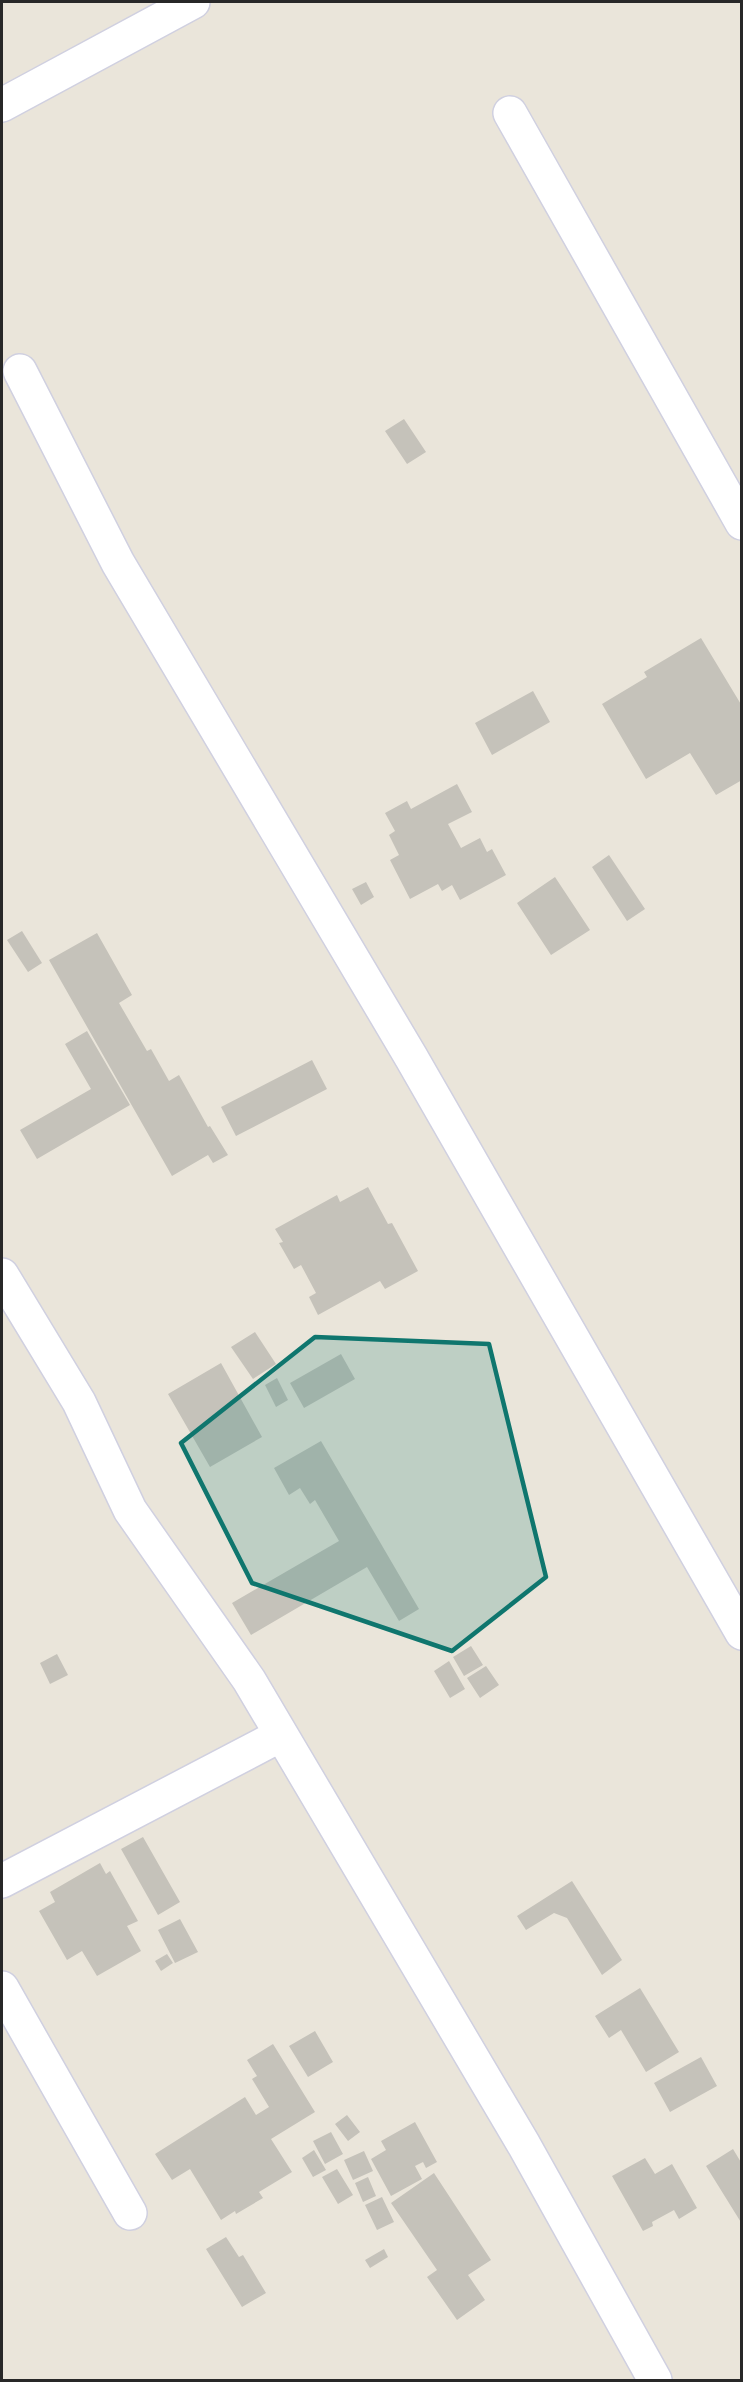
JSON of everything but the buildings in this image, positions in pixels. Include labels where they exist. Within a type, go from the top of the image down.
[{"type":"street","points":[[2,105],[193,2]]},
{"type":"street","points":[[510,113],[741,523]]},
{"type":"street","points":[[20,371],[118,563],[411,1058],[741,1633]]},
{"type":"street","points":[[2,1275],[79,1402],[130,1510],[249,1680],[524,2145],[655,2380]]},
{"type":"street","points":[[2,1881],[281,1735]]},
{"type":"street","points":[[2,1988],[130,2213]]},
{"type":"highlighted area","points":[[315,1337],[489,1344],[546,1577],[452,1651],[252,1583],[181,1443]]}]
